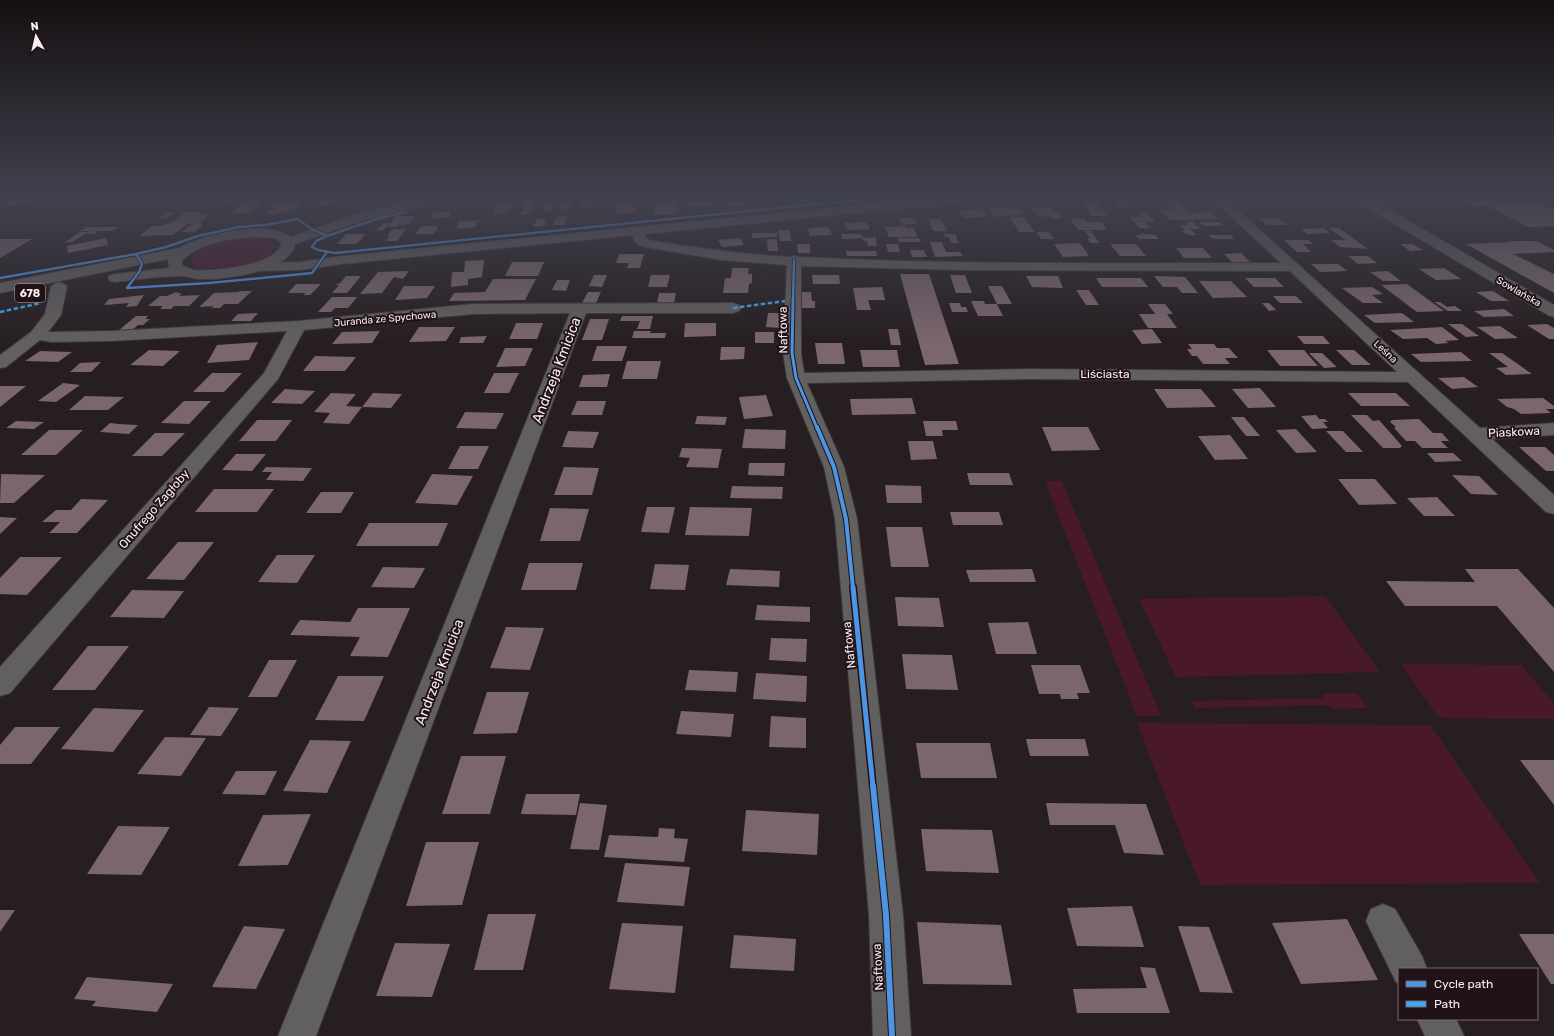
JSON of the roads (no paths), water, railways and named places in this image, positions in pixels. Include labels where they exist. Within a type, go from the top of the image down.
[{"type":"highway","name":"678","points":[[0,288],[182,252],[194,246]]},
{"type":"highway","name":"678","points":[[0,298],[114,278],[181,271],[192,274],[223,274],[257,267],[271,261],[285,248],[289,246]]},
{"type":"highway","points":[[181,271],[175,266],[175,259],[182,252]]},
{"type":"street","points":[[257,267],[286,268],[317,265],[342,260],[476,246]]},
{"type":"street","points":[[666,246],[732,257],[878,264],[1294,267]]},
{"type":"street","name":"Leśna","points":[[1271,246],[1554,507]]},
{"type":"street","name":"Sowlańska","points":[[1442,246],[1554,312]]},
{"type":"street","points":[[285,248],[342,260]]},
{"type":"street","name":"Naftowa","points":[[794,260],[792,353],[796,378],[834,467],[846,519],[886,915],[892,1036]]},
{"type":"street","points":[[0,363],[37,335],[53,315],[59,287]]},
{"type":"street","name":"Andrzeja Kmicica","points":[[297,1036],[580,308]]},
{"type":"street","name":"Juranda ze Spychowa","points":[[37,335],[51,337],[111,336],[298,326],[472,309],[733,308]]},
{"type":"street","name":"Onufrego Zagłoby","points":[[0,685],[272,375],[298,326]]},
{"type":"street","name":"Liściasta","points":[[796,378],[1030,374],[1414,377]]},
{"type":"street","name":"Piaskowa","points":[[1475,434],[1554,429]]},
{"type":"street","points":[[1383,921],[1408,968]]},
{"type":"street","points":[[1437,1020],[1445,1036]]}]
